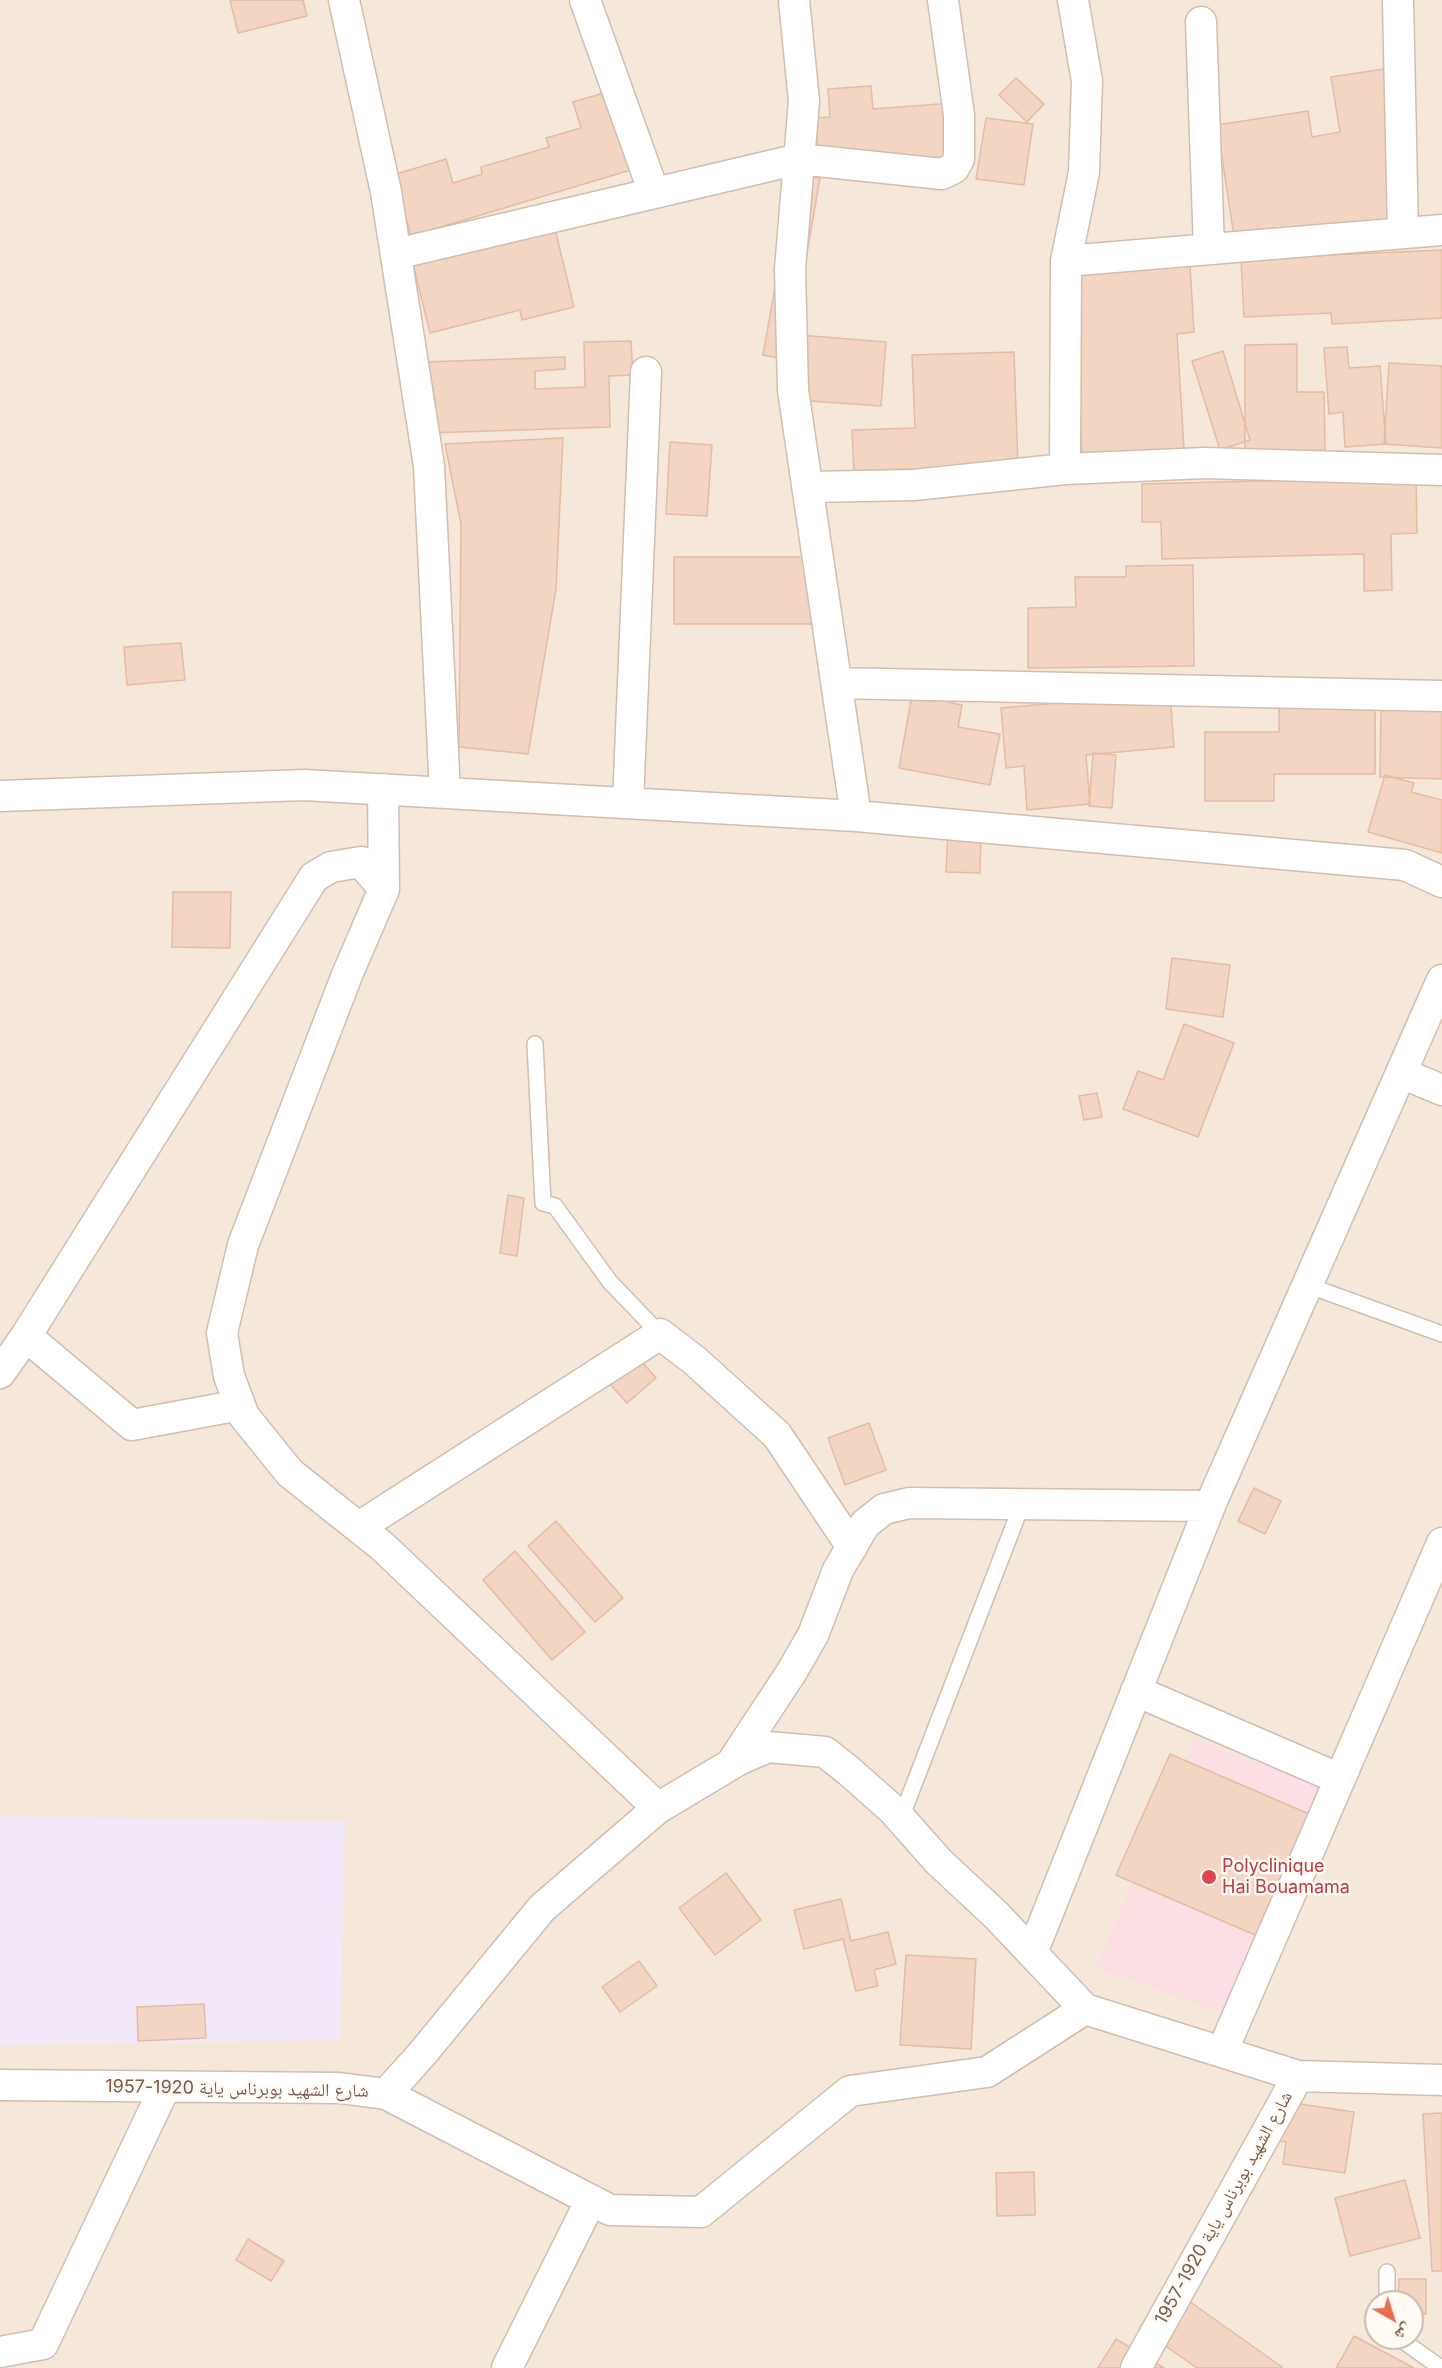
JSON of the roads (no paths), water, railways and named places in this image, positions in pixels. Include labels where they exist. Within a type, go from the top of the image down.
[{"type":"street","points":[[344,0],[386,192],[429,466],[445,793]]},
{"type":"street","points":[[585,0],[654,193]]},
{"type":"street","points":[[794,0],[804,101],[790,269],[793,390],[856,816]]},
{"type":"street","points":[[396,254],[800,159],[942,174],[954,168],[959,159],[959,115],[943,0]]},
{"type":"street","points":[[1065,470],[1066,261],[1084,172],[1087,81],[1073,0]]},
{"type":"street","points":[[1398,0],[1403,233]]},
{"type":"street","points":[[1201,22],[1209,248]]},
{"type":"street","points":[[1066,261],[1442,230]]},
{"type":"street","points":[[628,803],[646,372]]},
{"type":"street","points":[[808,487],[914,485],[1065,470],[1205,463],[1442,470]]},
{"type":"street","points":[[837,683],[1442,696]]},
{"type":"street","points":[[0,796],[304,785],[856,816],[1405,865],[1442,882]]},
{"type":"street","points":[[383,789],[384,889],[347,975],[243,1245],[222,1333],[229,1376],[244,1416],[290,1473],[359,1527],[399,1562],[658,1808]]},
{"type":"street","points":[[0,1373],[26,1336],[293,906],[314,877],[331,867],[361,862],[384,889]]},
{"type":"street","points":[[1032,1953],[1210,1506],[1442,980]]},
{"type":"street","points":[[1401,1073],[1442,1090]]},
{"type":"street","points":[[359,1527],[660,1334],[694,1360],[777,1435],[852,1546]]},
{"type":"street","points":[[26,1336],[132,1425],[240,1405]]},
{"type":"street","points":[[730,1765],[791,1673],[813,1635],[838,1570],[865,1524],[884,1509],[909,1503],[1210,1506]]},
{"type":"street","points":[[1222,2052],[1442,1543]]},
{"type":"street","points":[[1136,1691],[1340,1779]]},
{"type":"street","points":[[386,2094],[422,2054],[542,1908],[658,1808],[730,1765],[768,1747],[825,1752],[849,1771],[900,1818],[938,1861],[996,1915],[1085,2009]]},
{"type":"street","name":"شارع الشهيد بوبرناس ياية 1920-1957","points":[[0,2085],[340,2088],[386,2094],[610,2210],[701,2212],[850,2091],[987,2072],[1085,2009],[1298,2076],[1136,2368]]},
{"type":"street","points":[[1298,2076],[1442,2079]]},
{"type":"street","points":[[0,2352],[44,2356],[165,2087]]},
{"type":"street","points":[[507,2368],[591,2200]]},
{"type":"lane","points":[[535,1044],[543,1203],[555,1206],[609,1282],[660,1334]]},
{"type":"lane","points":[[1307,1285],[1442,1334]]},
{"type":"lane","points":[[900,1818],[1022,1504]]},
{"type":"lane","points":[[1387,2272],[1387,2290]]},
{"type":"lane","points":[[1416,2350],[1441,2368]]},
{"type":"place","name":"Polyclinique Hai Bouamama","points":[[1209,1877]]}]
